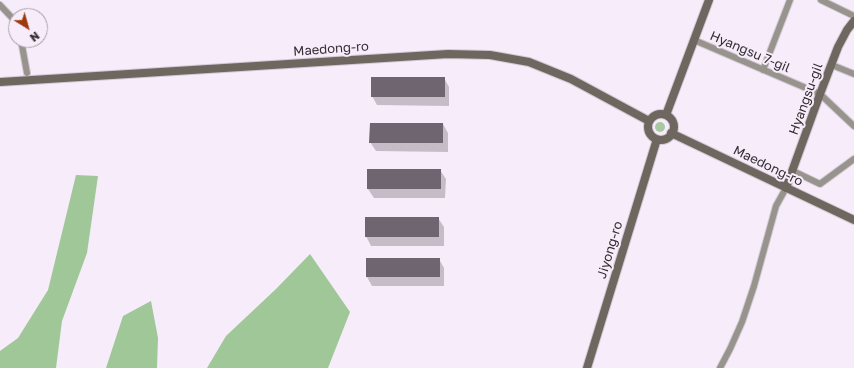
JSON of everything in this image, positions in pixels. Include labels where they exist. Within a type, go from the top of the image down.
[{"type":"street","points":[[666,115],[709,0]]},
{"type":"street","points":[[763,70],[790,0]]},
{"type":"street","points":[[821,0],[854,16]]},
{"type":"street","points":[[0,5],[8,14]]},
{"type":"street","name":"Hyangsu-gil","points":[[786,188],[838,47],[846,30],[854,21]]},
{"type":"street","name":"Hyangsu 7-gil","points":[[694,40],[820,94],[854,126]]},
{"type":"street","points":[[22,48],[27,73]]},
{"type":"street","name":"Maedong-ro","points":[[0,82],[440,54],[490,55],[529,62],[564,76],[649,121]]},
{"type":"street","points":[[832,65],[854,74]]},
{"type":"street","points":[[655,115],[666,115],[673,122],[672,133],[666,138],[657,139],[649,132],[649,121],[655,115]]},
{"type":"street","name":"Maedong-ro","points":[[672,133],[854,220]]},
{"type":"street","name":"Jiyong-ro","points":[[587,368],[657,139]]},
{"type":"street","points":[[793,171],[820,184],[854,159]]},
{"type":"street","points":[[720,368],[730,350],[742,322],[754,286],[776,206],[786,188]]},
{"type":"green space","points":[[658,122],[662,122],[664,123],[664,131],[658,132],[655,129],[655,125]]},
{"type":"green space","points":[[76,175],[98,176],[87,253],[62,321],[56,368],[0,368],[0,351],[18,338],[48,290]]},
{"type":"green space","points":[[310,254],[350,312],[328,368],[207,368],[226,336],[276,289]]},
{"type":"green space","points":[[151,301],[158,338],[157,368],[106,368],[123,316]]},
{"type":"building","points":[[371,77],[445,77],[445,97],[371,97]]},
{"type":"building","points":[[370,123],[443,123],[443,143],[369,143]]},
{"type":"building","points":[[367,169],[441,169],[441,189],[367,189]]},
{"type":"building","points":[[365,217],[439,217],[439,237],[365,237]]},
{"type":"building","points":[[366,258],[440,258],[440,277],[366,277]]}]
